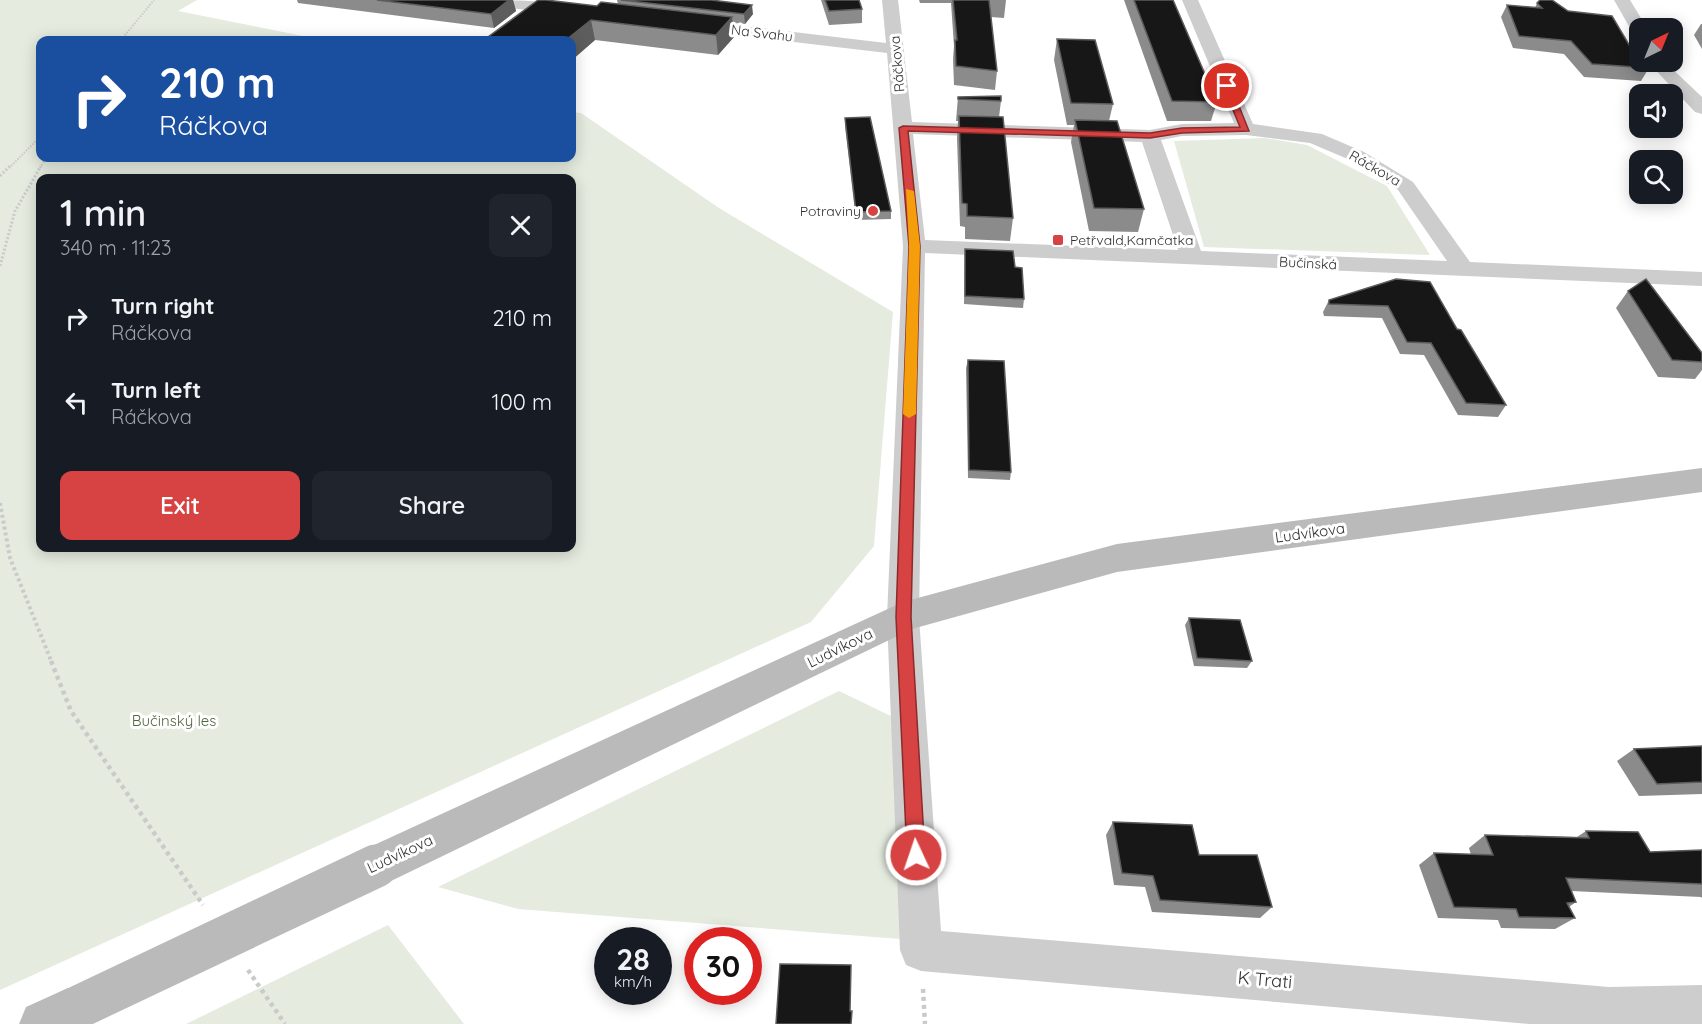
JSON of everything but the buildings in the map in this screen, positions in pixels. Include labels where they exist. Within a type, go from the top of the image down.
[{"type":"street","points":[[484,0],[590,13]]},
{"type":"street","name":"Ráčkova","points":[[890,0],[914,246],[903,617],[921,950]]},
{"type":"street","points":[[1190,0],[1246,129]]},
{"type":"street","points":[[1622,0],[1632,18]]},
{"type":"street","name":"Na Svahu","points":[[672,22],[896,49]]},
{"type":"street","points":[[1666,72],[1702,108]]},
{"type":"street","name":"Ráčkova","points":[[903,128],[1150,135],[1182,130],[1246,129],[1275,130],[1315,138],[1357,156],[1406,186],[1464,270]]},
{"type":"street","points":[[1150,135],[1192,258]]},
{"type":"street","name":"Bučinská","points":[[914,246],[1702,279]]},
{"type":"street","name":"Ludvíkova","points":[[55,1018],[903,617],[1117,558],[1702,480]]},
{"type":"street","name":"K Trati","points":[[921,950],[1612,1016],[1702,1007]]},
{"type":"path","points":[[124,36],[154,0]]},
{"type":"path","points":[[0,176],[36,140]]},
{"type":"path","points":[[0,266],[15,211],[36,175]]},
{"type":"path","points":[[0,503],[10,558],[70,711],[205,907]]},
{"type":"path","points":[[245,965],[285,1024]]},
{"type":"green space","name":"Bučinský les","points":[[0,0],[197,0],[178,11],[303,36],[36,36],[36,162],[576,162],[576,112],[581,113],[719,208],[893,312],[874,546],[811,622],[0,990]]},
{"type":"green space","points":[[1265,138],[1307,145],[1387,186],[1430,255],[1204,247],[1174,141]]},
{"type":"green space","points":[[839,691],[901,721],[900,939],[518,909],[438,887]]},
{"type":"green space","points":[[388,925],[464,1024],[186,1024]]},
{"type":"slow traffic","points":[[909,191],[914,246],[909,414]]},
{"type":"place","name":"Potraviny","points":[[873,211]]},
{"type":"place","name":"Petřvald,Kamčatka","points":[[1058,240]]},
{"type":"route","points":[[916,855],[903,617],[914,246],[903,128],[1150,135],[1182,130],[1246,129],[1227,86]]}]
